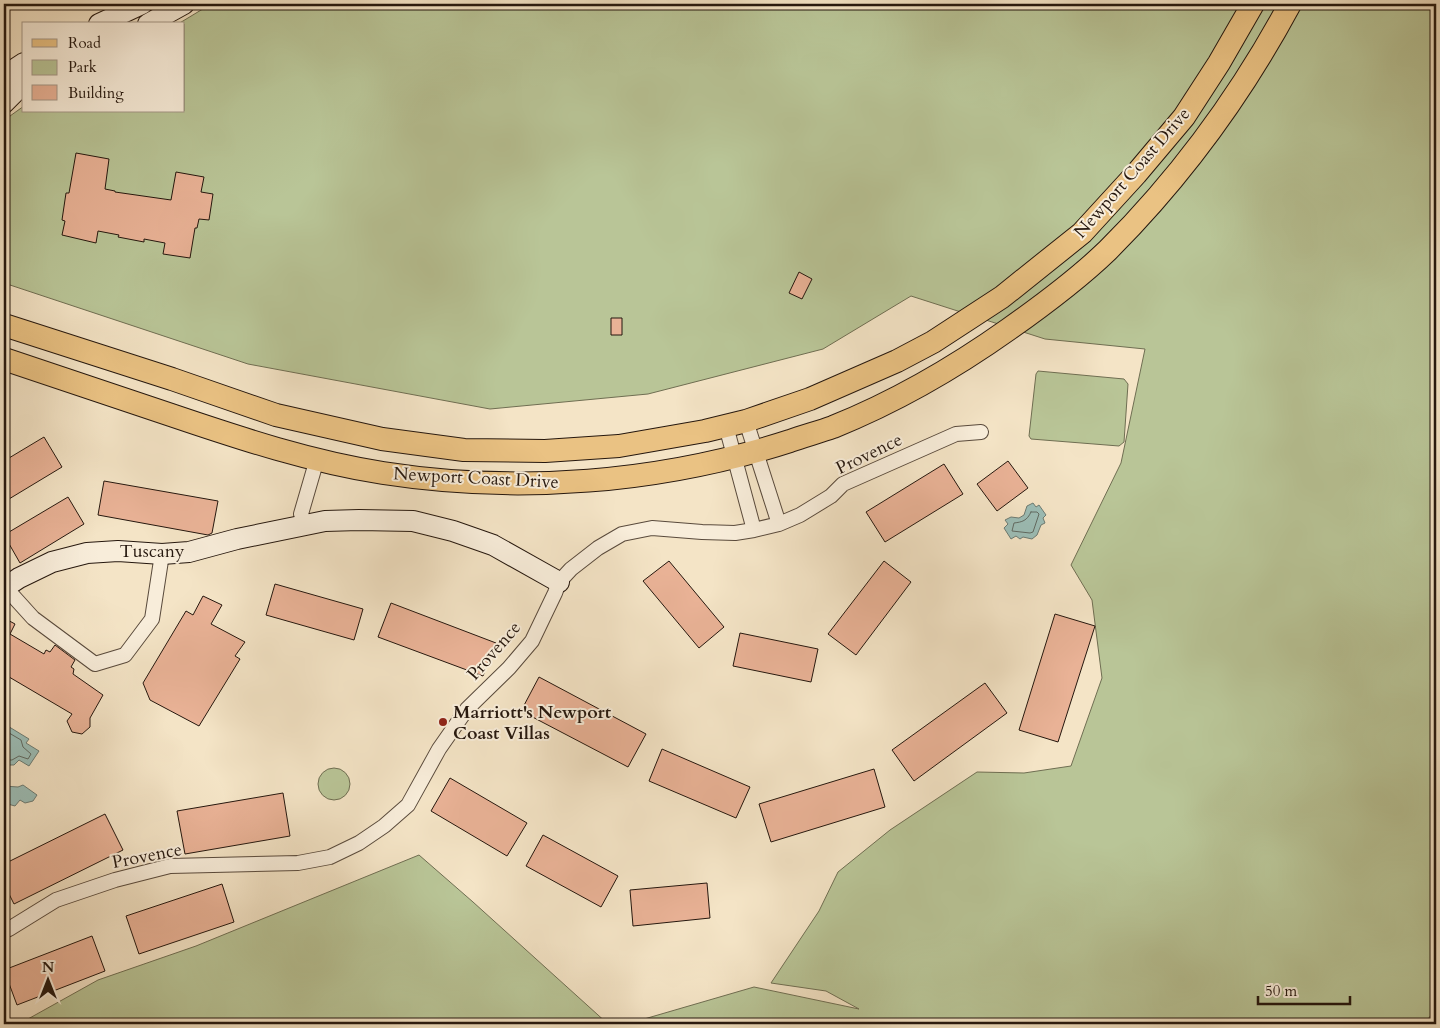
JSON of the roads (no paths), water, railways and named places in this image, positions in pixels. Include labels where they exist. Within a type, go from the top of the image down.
[{"type":"main road","name":"Newport Coast Drive","points":[[4,325],[276,414],[382,439],[464,450],[545,451],[619,446],[736,423],[810,399],[896,361],[933,342],[1002,297],[1082,233],[1136,174],[1184,117],[1254,4]]},
{"type":"main road","name":"Newport Coast Drive","points":[[4,359],[280,451],[382,473],[453,480],[530,484],[599,480],[687,468],[745,454],[832,427],[904,394],[970,357],[1044,305],[1106,252],[1169,184],[1216,124],[1274,33],[1290,4]]},
{"type":"street","points":[[103,22],[142,4]]},
{"type":"street","points":[[152,22],[184,4]]},
{"type":"street","points":[[4,76],[22,64]]},
{"type":"street","points":[[4,102],[22,87]]},
{"type":"street","points":[[736,423],[745,454],[754,530]]},
{"type":"street","points":[[736,423],[745,454],[779,524]]},
{"type":"street","name":"Provence","points":[[4,931],[9,930],[56,900],[115,880],[170,866],[298,863],[330,857],[359,843],[384,826],[408,805],[439,749],[467,709],[532,641],[556,593],[559,582],[571,569],[598,548],[622,534],[652,528],[735,533],[779,524],[800,515],[831,496],[844,484],[956,434],[981,432]]},
{"type":"street","points":[[306,524],[301,514],[317,459]]},
{"type":"street","name":"Tuscany","points":[[5,587],[52,562],[87,553],[118,551],[162,554],[189,552],[237,539],[325,521],[413,521],[453,531],[493,545],[559,582]]},
{"type":"street","points":[[5,587],[33,618],[95,664],[125,654],[152,619],[162,554]]},
{"type":"water","points":[[1033,503],[1036,507],[1039,505],[1046,515],[1043,518],[1045,523],[1041,525],[1037,535],[1032,539],[1023,537],[1020,539],[1016,536],[1011,539],[1004,528],[1008,524],[1005,520],[1011,517],[1019,518],[1024,515],[1027,506]]},
{"type":"water","points":[[6,725],[29,739],[26,743],[39,751],[29,766],[19,760],[14,765],[4,765],[4,726]]},
{"type":"water","points":[[23,785],[37,795],[33,801],[25,803],[20,800],[15,806],[4,803],[4,786],[18,787]]},
{"type":"place","name":"Marriott's Newport Coast Villas","points":[[443,722]]}]
